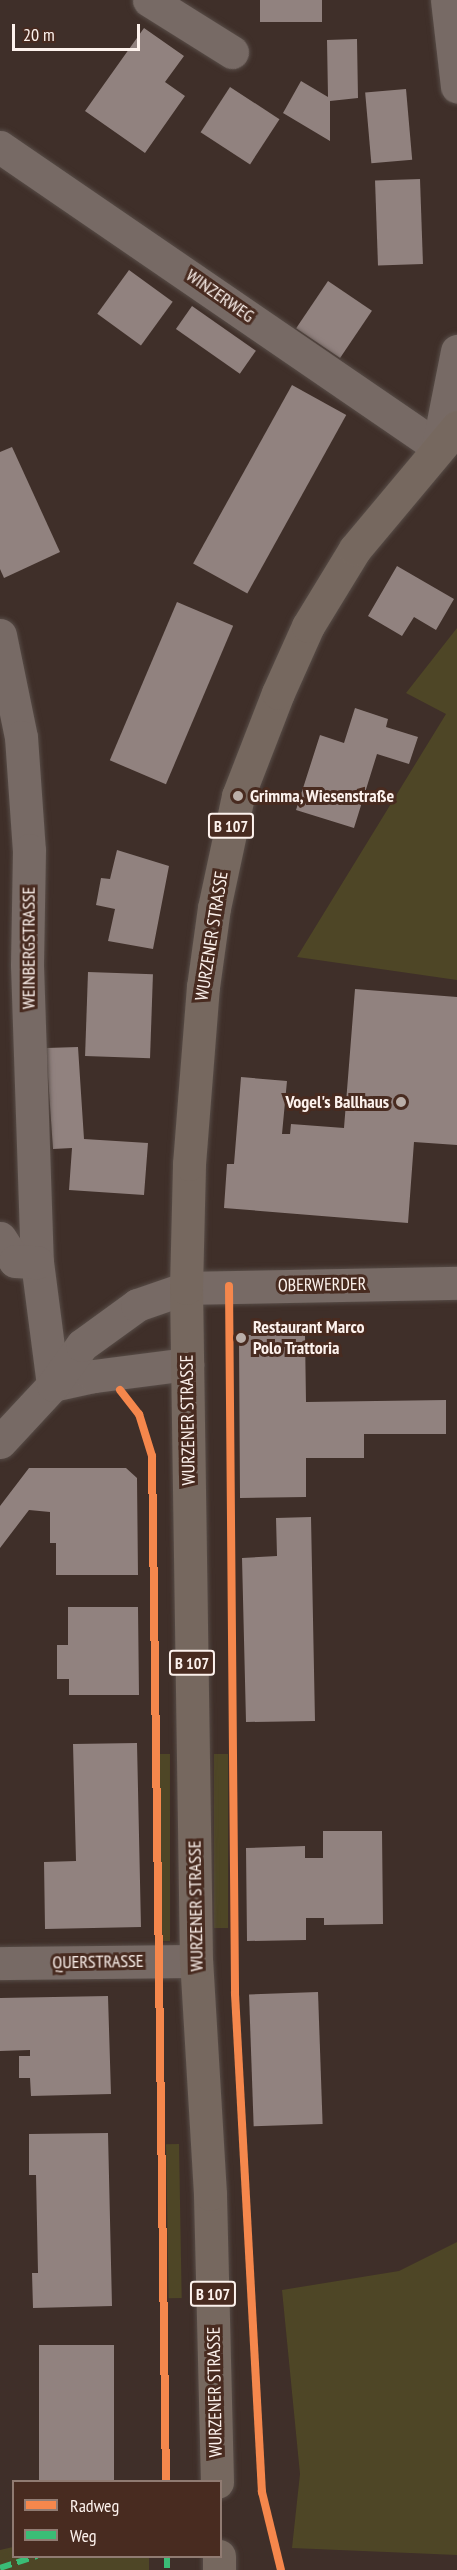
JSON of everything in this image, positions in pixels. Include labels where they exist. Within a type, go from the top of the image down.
[{"type":"main road","name":"WURZENER STRASSE","points":[[217,2480],[210,2194],[196,1961],[186,1288],[189,1164],[201,998],[214,908],[238,796],[278,693],[308,626],[355,549],[448,437]]},
{"type":"street","points":[[149,0],[231,52]]},
{"type":"street","points":[[447,0],[457,86]]},
{"type":"street","name":"WINZERWEG","points":[[0,147],[448,437]]},
{"type":"street","points":[[448,437],[457,351]]},
{"type":"street","name":"WEINBERGSTRASSE","points":[[0,635],[21,737],[28,850],[27,964],[36,1262],[53,1385]]},
{"type":"street","points":[[0,1238],[15,1261],[36,1262]]},
{"type":"street","name":"OBERWERDER","points":[[0,1442],[53,1385],[82,1345],[137,1305],[186,1288],[457,1283]]},
{"type":"street","points":[[53,1385],[94,1376],[187,1364]]},
{"type":"street","name":"QUERSTRASSE","points":[[0,1963],[196,1961]]},
{"type":"shaded area","points":[[457,628],[457,980],[297,957],[446,714],[406,693]]},
{"type":"shaded area","points":[[160,1754],[170,1754],[170,1941],[160,1941]]},
{"type":"shaded area","points":[[214,1754],[228,1754],[228,1928],[214,1928]]},
{"type":"shaded area","points":[[166,2144],[179,2144],[182,2298],[169,2298]]},
{"type":"shaded area","points":[[457,2242],[457,2555],[292,2548],[300,2474],[282,2290],[399,2271]]},
{"type":"shaded area","points":[[12,2547],[12,2558],[149,2558],[149,2570],[0,2570],[0,2550]]},
{"type":"building","points":[[260,0],[322,0],[322,22],[260,22]]},
{"type":"building","points":[[144,28],[184,56],[165,82],[185,96],[145,153],[85,111]]},
{"type":"building","points":[[357,39],[358,98],[330,101],[330,141],[283,113],[301,81],[328,97],[327,40]]},
{"type":"building","points":[[230,87],[279,119],[250,164],[201,132]]},
{"type":"building","points":[[406,89],[412,160],[371,163],[365,93]]},
{"type":"building","points":[[420,179],[423,264],[378,266],[375,181]]},
{"type":"building","points":[[129,270],[173,302],[141,345],[97,314]]},
{"type":"building","points":[[328,281],[372,311],[340,358],[296,328]]},
{"type":"building","points":[[192,306],[256,351],[240,374],[176,329]]},
{"type":"building","points":[[292,385],[346,415],[247,593],[193,563]]},
{"type":"building","points":[[12,447],[60,552],[4,578],[0,569],[0,452]]},
{"type":"building","points":[[397,566],[454,599],[436,630],[414,617],[402,636],[368,616]]},
{"type":"building","points":[[177,602],[233,626],[166,784],[110,760]]},
{"type":"building","points":[[355,708],[388,719],[386,727],[418,737],[409,764],[377,754],[354,828],[296,810],[320,735],[344,743]]},
{"type":"building","points":[[117,850],[169,866],[153,949],[108,941],[115,909],[96,905],[101,878],[110,879]]},
{"type":"building","points":[[88,972],[153,974],[150,1058],[85,1056]]},
{"type":"building","name":"Vogel's Ballhaus","points":[[355,989],[457,997],[457,1145],[414,1142],[408,1223],[224,1208],[227,1164],[234,1164],[241,1077],[287,1081],[282,1134],[290,1134],[291,1124],[344,1128]]},
{"type":"building","points":[[78,1047],[84,1139],[148,1143],[144,1195],[69,1190],[72,1148],[53,1149],[46,1048]]},
{"type":"building","points":[[243,1335],[305,1335],[306,1402],[446,1400],[446,1434],[364,1434],[364,1458],[306,1458],[306,1497],[240,1498],[239,1340]]},
{"type":"building","points":[[29,1468],[126,1468],[137,1478],[138,1575],[56,1575],[56,1543],[50,1543],[50,1512],[29,1510],[0,1548],[0,1506]]},
{"type":"building","points":[[311,1517],[315,1721],[246,1722],[242,1558],[277,1556],[276,1518]]},
{"type":"building","points":[[68,1607],[138,1607],[139,1695],[69,1695],[69,1679],[57,1679],[57,1645],[68,1645]]},
{"type":"building","points":[[137,1743],[141,1927],[45,1929],[44,1862],[76,1861],[73,1744]]},
{"type":"building","points":[[323,1831],[382,1831],[383,1924],[324,1925],[324,1918],[306,1918],[306,1940],[247,1941],[246,1848],[305,1846],[305,1858],[323,1858]]},
{"type":"building","points":[[318,1992],[323,2124],[254,2126],[249,1994]]},
{"type":"building","points":[[108,1996],[111,2094],[31,2096],[30,2078],[19,2078],[19,2056],[30,2056],[30,2050],[0,2051],[0,1998]]},
{"type":"building","points":[[108,2133],[112,2306],[33,2308],[32,2273],[38,2273],[36,2175],[29,2175],[29,2134]]},
{"type":"building","points":[[39,2345],[114,2345],[114,2480],[39,2480]]},
{"type":"marked path","points":[[0,2568],[31,2558]]},
{"type":"marked path","points":[[167,2558],[167,2570]]},
{"type":"cycle path","points":[[229,1286],[235,1994],[262,2492],[281,2570]]},
{"type":"cycle path","points":[[120,1390],[139,1414],[152,1456],[166,2480]]},
{"type":"place","name":"Grimma, Wiesenstraße","points":[[238,796]]},
{"type":"place","name":"Vogel's Ballhaus","points":[[401,1102]]},
{"type":"place","name":"Restaurant Marco Polo Trattoria","points":[[241,1338]]}]
